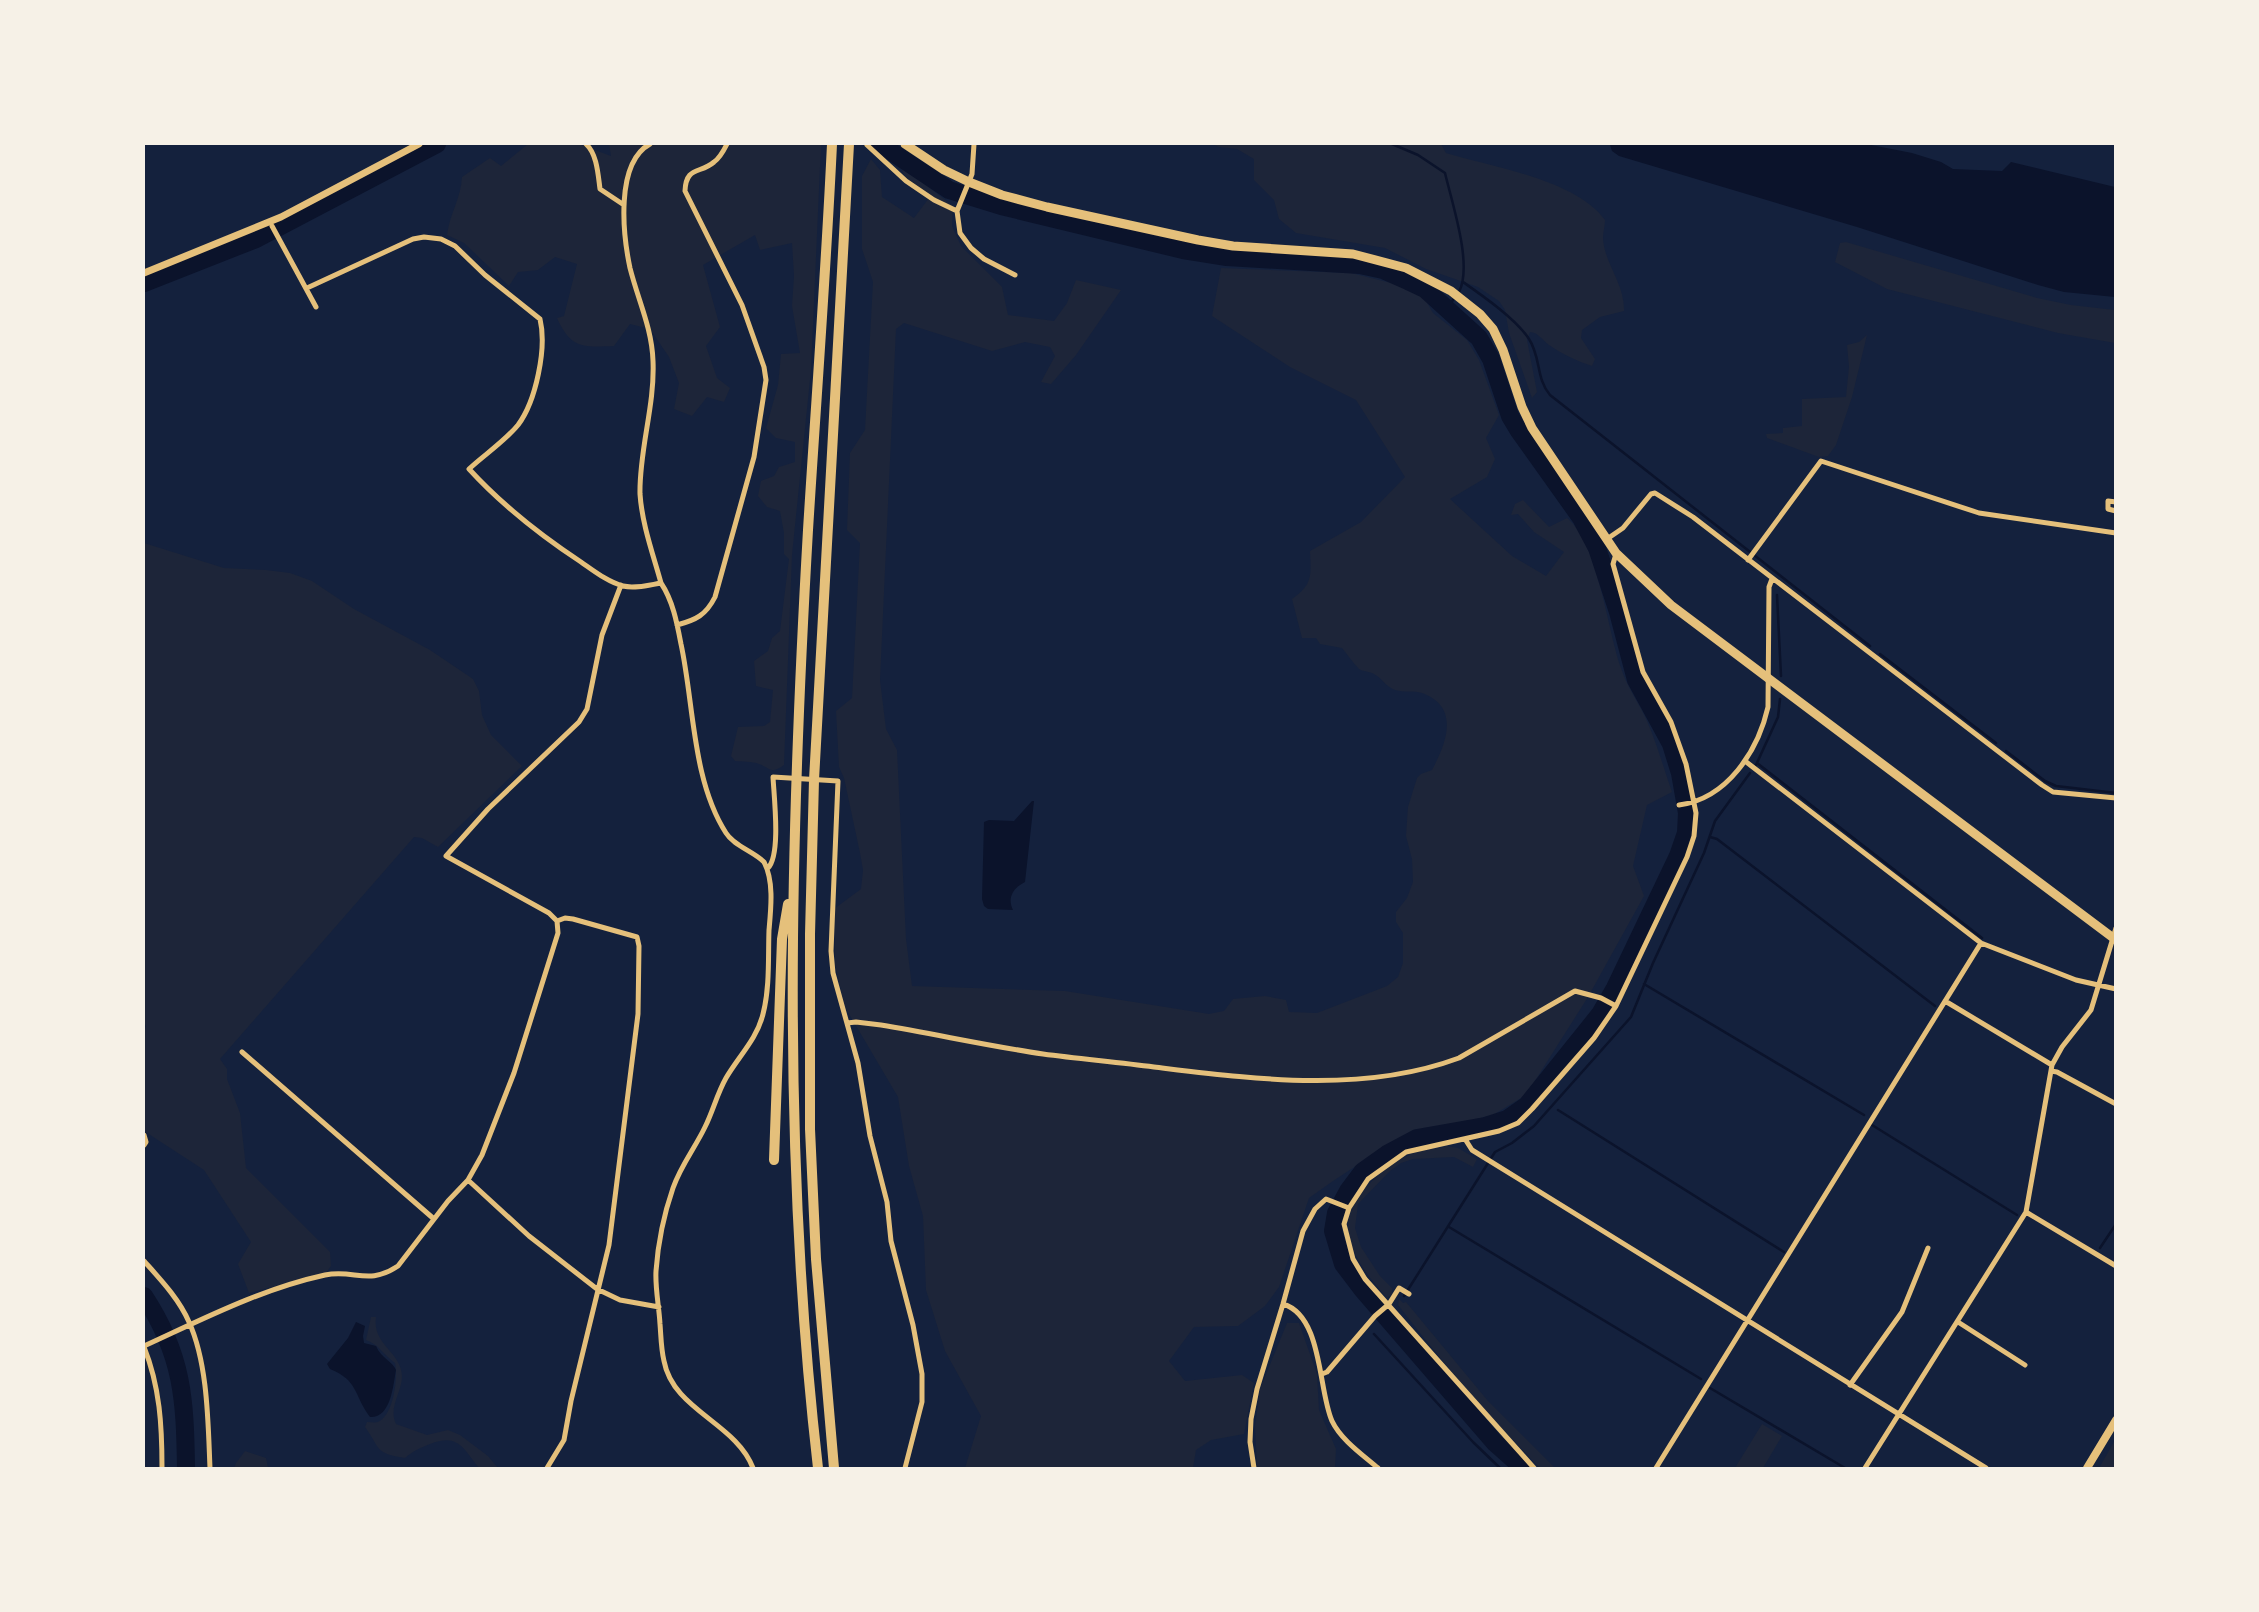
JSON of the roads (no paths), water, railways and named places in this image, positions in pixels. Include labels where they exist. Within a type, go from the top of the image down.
[{"type":"highway","points":[[818,1468],[800,1261],[793,1039],[794,865],[808,529],[832,144]]},
{"type":"highway","points":[[834,1468],[816,1259],[810,1129],[809,960],[814,779],[849,145]]},
{"type":"highway","points":[[774,1160],[782,939],[794,865]]},
{"type":"main road","points":[[905,144],[968,186],[1047,207],[1198,240],[1233,246],[1343,253],[1381,259],[1416,272],[1451,291],[1493,329],[1532,428],[1616,553],[1671,605],[2115,935]]},
{"type":"main road","points":[[2087,1468],[2116,1420]]},
{"type":"street","points":[[144,274],[281,217],[419,144]]},
{"type":"street","points":[[586,144],[594,157],[600,189],[624,205]]},
{"type":"street","points":[[650,144],[642,148],[634,158],[626,179],[624,205],[631,270],[652,340],[653,379],[640,494],[642,514],[661,583],[669,597],[677,625],[688,678],[699,762],[708,794],[727,835],[759,856],[768,868],[771,900],[763,1016],[753,1039],[727,1075],[706,1125],[673,1186],[659,1246],[656,1273],[664,1362],[670,1381],[677,1392],[729,1436],[743,1451],[753,1468]]},
{"type":"street","points":[[677,625],[698,619],[709,609],[715,597],[754,457],[766,392],[764,367],[742,305],[685,191],[685,181],[692,172],[714,163],[727,144]]},
{"type":"street","points":[[867,144],[906,181],[934,200],[959,208]]},
{"type":"street","points":[[974,144],[974,165],[959,208],[960,233],[984,259],[1015,275]]},
{"type":"street","points":[[272,226],[316,307]]},
{"type":"street","points":[[307,288],[413,239],[441,239],[455,246],[485,275],[540,319],[543,329],[539,373],[535,390],[523,415],[517,425],[469,469],[490,491],[544,537],[587,566],[621,585],[636,587],[661,583]]},
{"type":"street","points":[[1749,559],[1821,461],[1979,513],[2116,533]]},
{"type":"street","points":[[1607,540],[1623,528],[1651,494],[1655,493],[1693,517],[1749,559],[2042,785],[2053,792],[2116,798]]},
{"type":"street","points":[[2116,502],[2108,501],[2108,509],[2116,512]]},
{"type":"street","points":[[1534,1468],[1365,1279],[1353,1259],[1344,1224],[1347,1207],[1368,1179],[1406,1152],[1499,1131],[1518,1122],[1532,1109],[1594,1038],[1614,1005],[1687,857],[1694,836],[1693,803],[1679,740],[1643,673],[1613,564],[1616,553]]},
{"type":"street","points":[[1679,805],[1693,803],[1719,789],[1745,761],[1755,745],[1768,707],[1769,587],[1772,579]]},
{"type":"street","points":[[162,1468],[161,1413],[145,1346],[249,1298],[326,1275],[377,1277],[387,1273],[398,1266],[447,1201],[468,1180],[482,1155],[514,1073],[558,933],[557,920],[446,856],[488,809],[579,722],[587,709],[601,635],[621,585]]},
{"type":"street","points":[[1745,761],[1981,943],[2076,980],[2116,989]]},
{"type":"street","points":[[768,868],[773,859],[775,831],[773,777],[838,781],[831,951],[833,973],[858,1063],[870,1136],[887,1202],[891,1241],[914,1325],[922,1374],[922,1402],[905,1468]]},
{"type":"street","points":[[547,1468],[564,1440],[608,1245],[638,1014],[637,937],[573,919],[557,920]]},
{"type":"street","points":[[1865,1468],[2026,1213],[2052,1068],[2062,1047],[2085,1020],[2100,985],[2115,935]]},
{"type":"street","points":[[1656,1468],[1981,943]]},
{"type":"street","points":[[847,1023],[881,1025],[1043,1054],[1202,1073],[1316,1081],[1382,1078],[1438,1066],[1459,1058],[1575,991],[1601,998],[1614,1005]]},
{"type":"street","points":[[1945,1001],[2057,1072],[2116,1104]]},
{"type":"street","points":[[242,1052],[435,1219]]},
{"type":"street","points":[[144,1135],[144,1144]]},
{"type":"street","points":[[1465,1139],[1472,1150],[1986,1468]]},
{"type":"street","points":[[468,1180],[529,1236],[597,1289],[620,1300],[659,1307]]},
{"type":"street","points":[[1254,1468],[1250,1441],[1257,1389],[1303,1231],[1315,1209],[1326,1199],[1347,1207]]},
{"type":"street","points":[[2026,1213],[2116,1266]]},
{"type":"street","points":[[1850,1385],[1902,1312],[1928,1248]]},
{"type":"street","points":[[144,1261],[171,1291],[189,1325],[205,1385],[210,1468]]},
{"type":"street","points":[[1322,1374],[1327,1372],[1375,1316],[1387,1306],[1399,1288],[1406,1292]]},
{"type":"street","points":[[1283,1304],[1295,1310],[1305,1323],[1318,1356],[1326,1403],[1338,1431],[1378,1468]]},
{"type":"street","points":[[1958,1322],[2025,1365]]},
{"type":"waterway","points":[[144,283],[256,239],[437,144]]},
{"type":"waterway","points":[[880,144],[949,190],[1001,206],[1183,250],[1227,257],[1360,265],[1383,270],[1425,289],[1479,338],[1491,359],[1510,416],[1581,518],[1597,548],[1636,680],[1671,744],[1680,773],[1687,813],[1686,833],[1678,856],[1600,1014],[1527,1105],[1507,1119],[1485,1126],[1417,1138],[1387,1154],[1363,1171],[1348,1191],[1336,1213],[1333,1231],[1343,1264],[1362,1289],[1495,1443],[1523,1468]]},
{"type":"waterway","points":[[1392,144],[1418,155],[1445,173],[1463,250],[1463,280],[1459,292]]},
{"type":"waterway","points":[[1463,282],[1499,308],[1523,331],[1533,346],[1542,382],[1550,395],[1870,646]]},
{"type":"waterway","points":[[1447,309],[1455,297]]},
{"type":"waterway","points":[[1777,595],[1781,676]]},
{"type":"waterway","points":[[1880,654],[1996,743]]},
{"type":"waterway","points":[[1756,765],[1778,717],[1780,699]]},
{"type":"waterway","points":[[2006,751],[2045,781],[2056,786],[2116,793]]},
{"type":"waterway","points":[[1757,763],[1982,938]]},
{"type":"waterway","points":[[1404,1296],[1495,1152],[1534,1126],[1631,1017],[1704,853],[1715,821],[1750,773]]},
{"type":"waterway","points":[[1710,837],[1717,839],[1935,1006]]},
{"type":"waterway","points":[[1644,984],[1864,1115]]},
{"type":"waterway","points":[[1558,1110],[1784,1252]]},
{"type":"waterway","points":[[1872,1125],[2017,1215]]},
{"type":"waterway","points":[[2100,1248],[2116,1224]]},
{"type":"waterway","points":[[1449,1227],[1701,1379]]},
{"type":"waterway","points":[[144,1296],[167,1338],[174,1358],[183,1399],[186,1468]]},
{"type":"waterway","points":[[1374,1334],[1500,1468]]},
{"type":"waterway","points":[[1710,1388],[1845,1468]]}]
